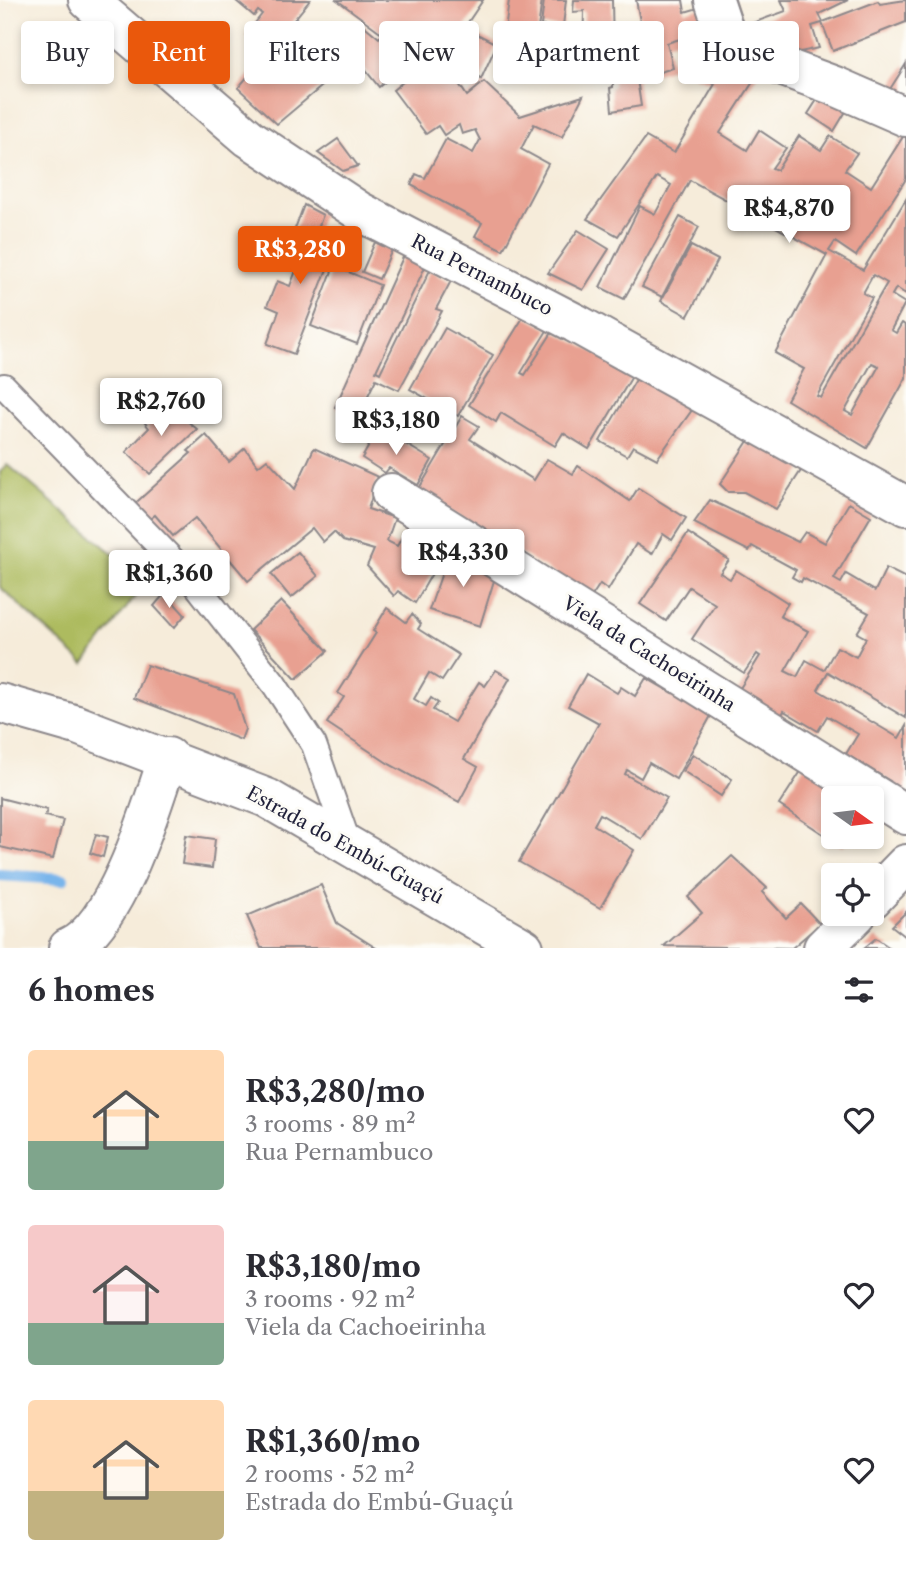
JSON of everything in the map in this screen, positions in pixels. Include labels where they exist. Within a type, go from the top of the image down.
[{"type":"street","name":"Rua Pernambuco","points":[[88,0],[249,138],[359,211],[575,323],[906,506]]},
{"type":"street","points":[[714,0],[726,36],[748,54],[835,86],[906,117]]},
{"type":"street","name":"Viela da Cachoeirinha","points":[[391,493],[906,815]]},
{"type":"street","name":"Estrada do Embú-Guaçú","points":[[0,703],[77,725],[169,758],[267,798],[524,948]]},
{"type":"street","points":[[75,945],[107,908],[141,839],[169,758]]},
{"type":"street","points":[[884,887],[906,864]]},
{"type":"street","points":[[823,948],[845,926]]},
{"type":"lane","points":[[4,386],[194,582],[274,684],[314,745],[349,845]]},
{"type":"green space","points":[[7,464],[146,582],[84,664],[0,587],[0,472]]},
{"type":"building","points":[[235,0],[310,0],[293,21],[257,21],[262,14],[258,11],[254,16]]},
{"type":"building","points":[[337,0],[483,0],[469,21],[379,21],[379,31]]},
{"type":"building","points":[[509,0],[542,0],[539,21],[506,21]]},
{"type":"building","points":[[544,0],[566,0],[564,21],[542,21]]},
{"type":"building","points":[[574,0],[612,0],[612,21],[584,21],[584,11],[573,12]]},
{"type":"building","points":[[636,0],[683,0],[685,12],[708,5],[714,21],[678,21],[678,40],[667,43],[673,68],[664,71],[664,21],[640,21]]},
{"type":"building","points":[[781,0],[848,0],[819,14],[823,22],[878,1],[880,4],[906,0],[906,22],[833,51],[822,23],[812,26],[819,48],[800,52],[799,21],[758,21],[786,11]]},
{"type":"building","points":[[365,26],[379,38],[379,84],[382,84],[379,87],[365,70]]},
{"type":"building","points":[[479,35],[493,42],[493,53],[481,79]]},
{"type":"building","points":[[906,64],[906,97],[890,89]]},
{"type":"building","points":[[244,81],[244,84],[325,84],[277,124],[238,88]]},
{"type":"building","points":[[484,82],[520,116],[583,96],[562,137],[534,124],[521,149],[548,164],[503,250],[475,236],[482,223],[411,185],[416,174],[425,178],[446,139],[473,153],[480,140],[475,130],[462,134],[459,125],[444,135],[438,126],[426,134],[393,90],[400,84],[459,84],[467,96]]},
{"type":"building","points":[[613,84],[638,84],[641,106],[612,111],[610,88]]},
{"type":"building","points":[[715,84],[752,84],[720,133],[747,150],[759,130],[786,148],[772,168],[777,170],[799,136],[821,150],[830,136],[857,153],[845,170],[871,187],[906,132],[906,179],[856,256],[835,242],[829,251],[863,270],[906,199],[906,294],[896,288],[892,295],[905,303],[891,330],[896,333],[902,323],[906,326],[906,378],[867,448],[787,400],[804,369],[775,353],[827,255],[690,180],[624,299],[600,287],[640,206],[655,214],[671,185],[657,177],[618,236],[587,219],[646,137],[674,153]],"holes":[[[873,275],[887,283],[821,398],[817,396],[872,298],[863,293]],[[872,363],[879,366],[852,415],[845,411]]]},
{"type":"building","points":[[826,86],[851,103],[834,131],[808,114]]},
{"type":"building","points":[[338,139],[358,166],[343,171],[318,153]]},
{"type":"building","points":[[304,205],[323,215],[313,242],[334,251],[294,354],[267,344],[279,311],[267,306],[277,281],[290,286],[308,240],[293,234]]},
{"type":"building","points":[[680,217],[699,227],[662,297],[642,287]]},
{"type":"building","points":[[578,230],[609,249],[583,290],[548,273]]},
{"type":"building","points":[[375,242],[392,250],[379,279],[362,272]]},
{"type":"building","points":[[691,246],[718,260],[688,316],[661,301]]},
{"type":"building","points":[[404,255],[425,267],[376,371],[380,373],[430,270],[451,281],[436,309],[442,311],[399,390],[376,379],[357,418],[335,407]]},
{"type":"building","points":[[334,266],[380,285],[357,344],[311,326]]},
{"type":"building","points":[[524,316],[548,329],[521,373],[525,375],[553,331],[634,373],[589,449],[563,433],[555,446],[501,413],[496,422],[469,405]]},
{"type":"building","points":[[445,328],[493,355],[458,416],[410,389]]},
{"type":"building","points":[[641,371],[697,403],[657,459],[633,446],[627,456],[600,441]]},
{"type":"building","points":[[164,402],[197,429],[150,474],[126,452],[149,428],[145,423]]},
{"type":"building","points":[[462,416],[479,426],[470,439],[534,480],[547,459],[573,474],[578,466],[630,501],[638,488],[686,518],[672,540],[663,534],[652,554],[636,544],[608,590],[600,584],[592,596],[417,492]]},
{"type":"building","points":[[379,428],[432,460],[418,485],[389,468],[385,473],[362,458]]},
{"type":"building","points":[[206,435],[229,462],[245,448],[258,466],[267,459],[295,489],[314,448],[378,477],[368,509],[395,518],[387,541],[397,546],[408,527],[430,540],[418,561],[434,570],[415,603],[398,591],[394,596],[367,566],[374,550],[343,541],[334,532],[323,542],[312,528],[248,581],[195,518],[173,536],[155,515],[145,523],[130,508],[191,453],[188,451]]},
{"type":"building","points":[[750,438],[802,469],[776,509],[744,492],[728,492],[720,484]]},
{"type":"building","points":[[710,500],[798,542],[805,532],[825,543],[849,503],[871,516],[834,579],[841,583],[846,574],[875,591],[886,568],[906,578],[906,718],[828,672],[818,690],[899,738],[906,726],[906,799],[886,787],[890,781],[846,754],[858,734],[827,716],[818,731],[784,711],[779,720],[737,693],[760,656],[757,654],[744,673],[692,639],[715,604],[689,587],[666,621],[640,604],[688,533],[729,560],[720,573],[730,579],[736,570],[788,603],[780,616],[808,631],[785,671],[797,677],[806,660],[824,670],[837,647],[856,657],[866,638],[857,633],[869,613],[803,578],[801,582],[792,577],[796,570],[752,546],[749,551],[694,523]]},
{"type":"building","points":[[451,547],[496,574],[480,626],[429,610]]},
{"type":"building","points":[[298,552],[318,576],[291,598],[271,574]]},
{"type":"building","points":[[165,593],[185,615],[174,628],[154,606]]},
{"type":"building","points":[[281,601],[328,651],[296,679],[250,630]]},
{"type":"building","points":[[387,608],[406,622],[412,614],[421,624],[418,629],[459,655],[442,681],[429,673],[414,699],[426,706],[431,698],[438,703],[433,710],[454,722],[479,682],[485,686],[496,670],[510,678],[464,759],[478,767],[459,802],[389,764],[327,723],[344,697],[338,693],[376,633],[373,631]]},
{"type":"building","points":[[147,665],[234,694],[245,729],[241,740],[134,698]]},
{"type":"building","points":[[586,674],[617,693],[621,687],[635,696],[646,678],[672,693],[673,690],[712,714],[676,779],[649,763],[641,778],[627,770],[625,774],[667,798],[642,839],[600,814],[594,825],[634,850],[600,908],[519,862],[599,723],[568,706]]},
{"type":"building","points":[[693,754],[732,779],[721,796],[683,771]]},
{"type":"building","points":[[805,765],[839,786],[821,786],[821,833],[779,805]]},
{"type":"building","points":[[0,798],[47,810],[45,816],[63,820],[53,859],[0,847]]},
{"type":"building","points":[[96,834],[108,837],[103,857],[90,853]]},
{"type":"building","points":[[186,835],[215,839],[212,868],[182,864]]},
{"type":"building","points":[[732,856],[767,888],[762,892],[786,918],[801,904],[820,924],[792,948],[664,946],[702,913],[688,897]]},
{"type":"building","points":[[321,885],[337,923],[376,948],[261,948],[247,916]]},
{"type":"building","points":[[906,912],[906,937],[892,926]]},
{"type":"building","points":[[876,938],[890,948],[864,948]]},
{"type":"waterway","points":[[0,875],[63,879]]}]
